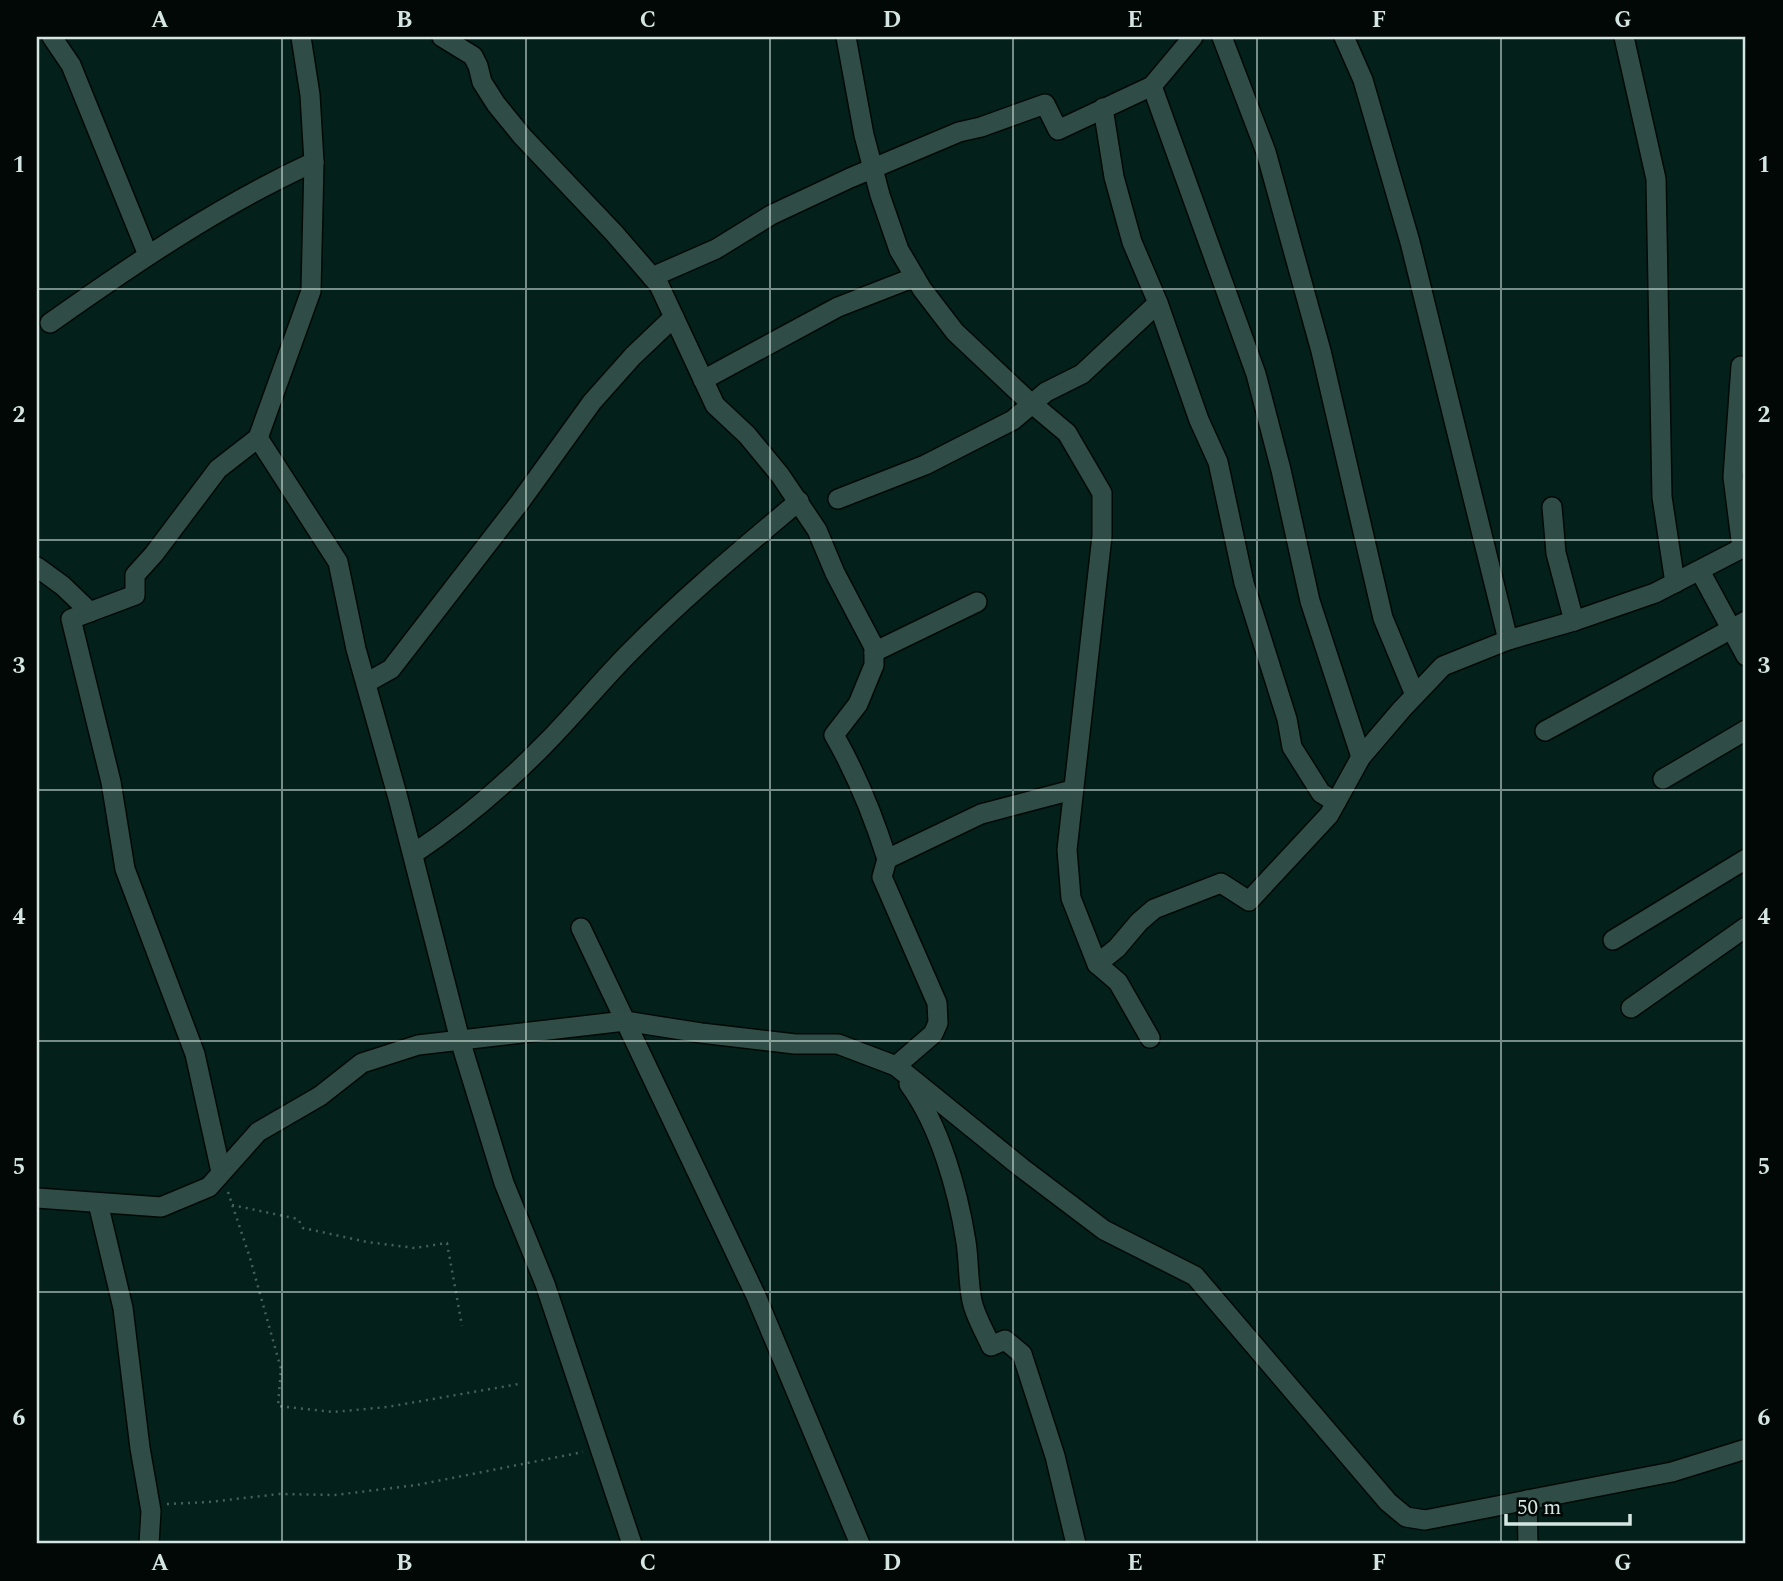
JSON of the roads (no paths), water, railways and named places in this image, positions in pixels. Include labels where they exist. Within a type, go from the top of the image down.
[{"type":"street","points":[[51,37],[71,65],[148,255]]},
{"type":"street","points":[[221,1172],[195,1054],[125,869],[111,782],[71,619],[135,595],[135,575],[218,469],[258,438],[311,291],[314,162],[310,95],[301,37]]},
{"type":"street","points":[[442,37],[473,56],[482,82],[496,104],[547,164],[614,233],[659,285],[715,405],[747,435],[799,501],[817,530],[835,573],[874,648],[874,665],[858,704],[834,735],[873,814],[887,859],[882,877],[937,1003],[938,1023],[933,1034],[896,1066]]},
{"type":"street","points":[[846,37],[863,135],[899,250],[955,332],[1067,433],[1102,493],[1102,536],[1067,850],[1071,898],[1097,964],[1118,982],[1150,1038]]},
{"type":"street","points":[[652,277],[716,249],[771,215],[959,132],[1045,104],[1058,130],[1152,86],[1193,37]]},
{"type":"street","points":[[1222,37],[1266,152],[1321,351],[1383,618],[1415,695]]},
{"type":"street","points":[[1344,37],[1363,80],[1410,242],[1508,640]]},
{"type":"street","points":[[1624,37],[1656,179],[1662,497],[1675,583]]},
{"type":"street","points":[[1152,86],[1256,374],[1281,470],[1310,601],[1361,757]]},
{"type":"street","points":[[1103,108],[1114,177],[1132,242],[1199,420],[1218,461],[1244,583],[1287,719],[1292,747],[1321,793],[1336,802]]},
{"type":"street","points":[[50,323],[148,255],[267,184],[314,162]]},
{"type":"street","points":[[703,380],[838,307],[915,277]]},
{"type":"street","points":[[838,499],[925,465],[1013,421],[1046,392],[1082,374],[1157,303]]},
{"type":"street","points":[[366,683],[391,669],[520,502],[592,402],[633,356],[674,317]]},
{"type":"street","points":[[1097,964],[1117,948],[1154,909],[1221,883],[1249,901],[1329,815],[1361,757],[1443,666],[1508,640],[1655,593],[1744,547],[1733,477],[1741,366]]},
{"type":"street","points":[[258,438],[338,562],[356,649],[413,854],[460,1040],[504,1183],[545,1284],[632,1544]]},
{"type":"street","points":[[413,854],[502,787],[690,593],[799,501]]},
{"type":"street","points":[[1552,507],[1556,553],[1574,621]]},
{"type":"street","points":[[37,567],[63,586],[90,612]]},
{"type":"street","points":[[1700,570],[1739,626],[1746,656]]},
{"type":"street","points":[[874,652],[976,602]]},
{"type":"street","points":[[1545,732],[1739,626]]},
{"type":"street","points":[[1662,779],[1746,730]]},
{"type":"street","points":[[887,859],[981,814],[1072,790]]},
{"type":"street","points":[[1613,940],[1746,859]]},
{"type":"street","points":[[1631,1008],[1746,927]]},
{"type":"street","points":[[581,928],[756,1296],[860,1544]]},
{"type":"street","points":[[37,1198],[161,1207],[209,1187],[258,1132],[320,1096],[362,1063],[418,1045],[625,1021],[782,1042],[838,1044],[896,1066],[1104,1230],[1195,1276],[1388,1502],[1406,1517],[1426,1520],[1672,1472],[1746,1449]]},
{"type":"street","points":[[896,1066],[918,1096],[946,1158],[967,1243],[972,1303],[991,1346],[1005,1340],[1022,1354],[1055,1456],[1076,1544]]},
{"type":"street","points":[[98,1203],[123,1308],[140,1448],[150,1504],[149,1544]]},
{"type":"street","points":[[1527,1500],[1528,1544]]}]
